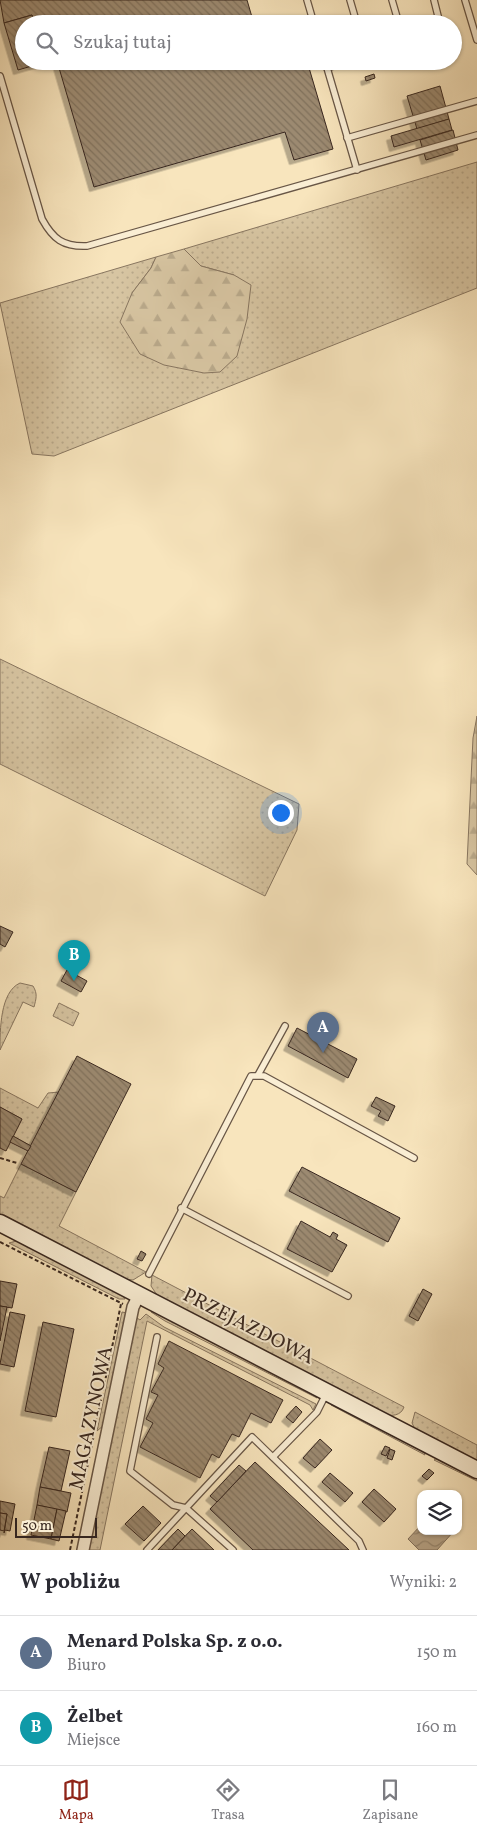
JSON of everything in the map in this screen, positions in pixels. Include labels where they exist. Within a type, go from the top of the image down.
[{"type":"street","name":"PRZEJAZDOWA","points":[[0,1222],[477,1470]]},
{"type":"street","name":"MAGAZYNOWA","points":[[83,1550],[133,1307],[139,1295]]},
{"type":"lane","points":[[307,0],[311,15]]},
{"type":"lane","points":[[350,0],[354,15]]},
{"type":"lane","points":[[392,0],[396,15]]},
{"type":"lane","points":[[434,0],[438,15]]},
{"type":"lane","points":[[465,0],[477,40]]},
{"type":"lane","points":[[328,70],[357,170]]},
{"type":"lane","points":[[0,76],[42,219],[50,232],[60,242],[73,246],[87,246],[477,134]]},
{"type":"lane","points":[[347,138],[477,101]]},
{"type":"lane","points":[[258,1075],[285,1026]]},
{"type":"lane","points":[[149,1274],[181,1208],[251,1076],[264,1076],[290,1089],[414,1158]]},
{"type":"lane","points":[[181,1208],[348,1296]]},
{"type":"lane","points":[[157,1337],[130,1471],[173,1505],[186,1508],[233,1550]]},
{"type":"lane","points":[[273,1457],[317,1412],[327,1392]]},
{"type":"lane","points":[[147,1550],[252,1437],[359,1540],[363,1550]]},
{"type":"path","points":[[0,1158],[18,1163]]},
{"type":"path","points":[[70,1550],[121,1304]]},
{"type":"green space","points":[[477,162],[477,288],[54,456],[32,454],[0,303],[156,257],[151,268],[132,293],[234,275],[201,266],[184,249]]},
{"type":"green space","points":[[184,249],[201,266],[234,275],[251,285],[247,319],[237,356],[220,372],[204,373],[164,365],[140,354],[120,322],[132,293],[151,268],[156,257]]},
{"type":"green space","points":[[0,659],[299,804],[297,830],[265,896],[0,764]]},
{"type":"green space","points":[[477,716],[477,875],[467,864],[473,738]]},
{"type":"green space","points":[[20,983],[33,986],[35,989],[36,999],[34,1007],[23,1002],[0,1050],[2,1012],[8,994]]},
{"type":"green space","points":[[59,1003],[79,1013],[73,1026],[53,1016]]},
{"type":"green space","points":[[0,1088],[38,1108],[48,1093],[59,1092],[31,1146],[13,1136],[22,1119],[0,1107]]},
{"type":"green space","points":[[21,1164],[76,1192],[59,1226],[146,1272],[133,1280],[125,1279],[0,1216],[0,1196],[4,1198]]},
{"type":"green space","points":[[16,1241],[24,1242],[121,1293],[125,1299],[119,1299],[9,1243]]},
{"type":"green space","points":[[152,1275],[404,1407],[403,1410],[396,1415],[383,1415],[157,1295],[151,1286]]},
{"type":"green space","points":[[153,1310],[316,1395],[317,1398],[165,1321],[151,1312]]},
{"type":"green space","points":[[122,1312],[127,1313],[104,1425],[97,1431]]},
{"type":"green space","points":[[146,1314],[164,1327],[316,1404],[313,1410],[310,1405],[147,1321],[100,1550],[87,1550],[135,1323],[137,1318],[140,1320]]},
{"type":"green space","points":[[333,1404],[423,1450],[425,1455],[331,1405]]},
{"type":"green space","points":[[415,1412],[477,1445],[477,1463],[415,1429],[412,1423]]},
{"type":"green space","points":[[437,1458],[477,1477],[477,1481],[434,1460]]},
{"type":"water","points":[[417,1529],[417,1535],[450,1535],[437,1550],[419,1550],[408,1539]]},
{"type":"building","points":[[0,0],[247,0],[251,15],[15,15],[15,20],[4,23]]},
{"type":"building","points":[[15,20],[15,60],[4,23]]},
{"type":"building","points":[[60,70],[310,70],[333,149],[294,160],[285,132],[94,187]]},
{"type":"building","points":[[374,74],[375,78],[366,81],[365,77]]},
{"type":"building","points":[[440,86],[449,119],[417,129],[407,96]]},
{"type":"building","points":[[449,119],[452,130],[394,147],[391,136]]},
{"type":"building","points":[[453,130],[458,150],[426,160],[420,140]]},
{"type":"building","points":[[0,926],[13,932],[5,947],[0,944]]},
{"type":"building","points":[[67,970],[87,981],[81,992],[61,981]]},
{"type":"building","points":[[297,1028],[357,1059],[348,1078],[288,1046]]},
{"type":"building","points":[[77,1056],[131,1084],[76,1192],[21,1164]]},
{"type":"building","points":[[376,1097],[395,1106],[388,1121],[378,1116],[381,1111],[371,1106]]},
{"type":"building","points":[[0,1107],[22,1119],[6,1151],[0,1148]]},
{"type":"building","points":[[13,1136],[31,1146],[28,1151],[10,1142]]},
{"type":"building","points":[[302,1167],[400,1218],[388,1242],[289,1191]]},
{"type":"building","points":[[301,1221],[330,1237],[333,1232],[338,1235],[336,1239],[347,1245],[332,1272],[287,1249]]},
{"type":"building","points":[[141,1251],[146,1254],[142,1261],[137,1259]]},
{"type":"building","points":[[0,1281],[17,1284],[12,1308],[0,1306]]},
{"type":"building","points":[[423,1289],[432,1294],[418,1321],[409,1316]]},
{"type":"building","points":[[0,1306],[7,1307],[0,1341]]},
{"type":"building","points":[[10,1312],[25,1315],[14,1367],[0,1364]]},
{"type":"building","points":[[43,1322],[74,1329],[56,1417],[25,1411]]},
{"type":"building","points":[[169,1341],[283,1400],[271,1423],[251,1413],[239,1437],[232,1434],[219,1458],[212,1454],[200,1478],[140,1447],[153,1423],[146,1419],[158,1395],[151,1392],[164,1368],[158,1364]]},
{"type":"building","points":[[296,1406],[302,1412],[293,1423],[286,1417]]},
{"type":"building","points":[[320,1439],[332,1450],[315,1468],[303,1458]]},
{"type":"building","points":[[385,1446],[390,1448],[386,1456],[381,1454]]},
{"type":"building","points":[[49,1447],[70,1451],[61,1491],[40,1487]]},
{"type":"building","points":[[390,1449],[395,1451],[392,1460],[387,1458]]},
{"type":"building","points":[[255,1462],[349,1550],[253,1550],[210,1509]]},
{"type":"building","points":[[239,1465],[246,1471],[217,1502],[210,1496]]},
{"type":"building","points":[[429,1469],[434,1473],[427,1480],[422,1476]]},
{"type":"building","points":[[330,1473],[353,1493],[345,1502],[322,1482]]},
{"type":"building","points":[[40,1487],[71,1493],[67,1512],[37,1505]]},
{"type":"building","points":[[374,1489],[396,1509],[384,1522],[362,1502]]},
{"type":"building","points":[[0,1501],[15,1504],[10,1531],[5,1530],[4,1533],[7,1514],[0,1513]]},
{"type":"building","points":[[37,1505],[57,1509],[51,1539],[31,1535]]},
{"type":"building","points":[[143,1506],[161,1523],[144,1541],[125,1524]]},
{"type":"building","points":[[57,1509],[66,1511],[59,1541],[51,1539]]},
{"type":"building","points":[[0,1513],[7,1514],[4,1531],[0,1530]]},
{"type":"building","points":[[178,1529],[185,1536],[172,1550],[158,1550]]},
{"type":"building","points":[[192,1529],[214,1550],[172,1550]]},
{"type":"place","name":"Żelbet","points":[[74,981]]},
{"type":"place","name":"Menard Polska Sp. z o.o.","points":[[323,1053]]}]
